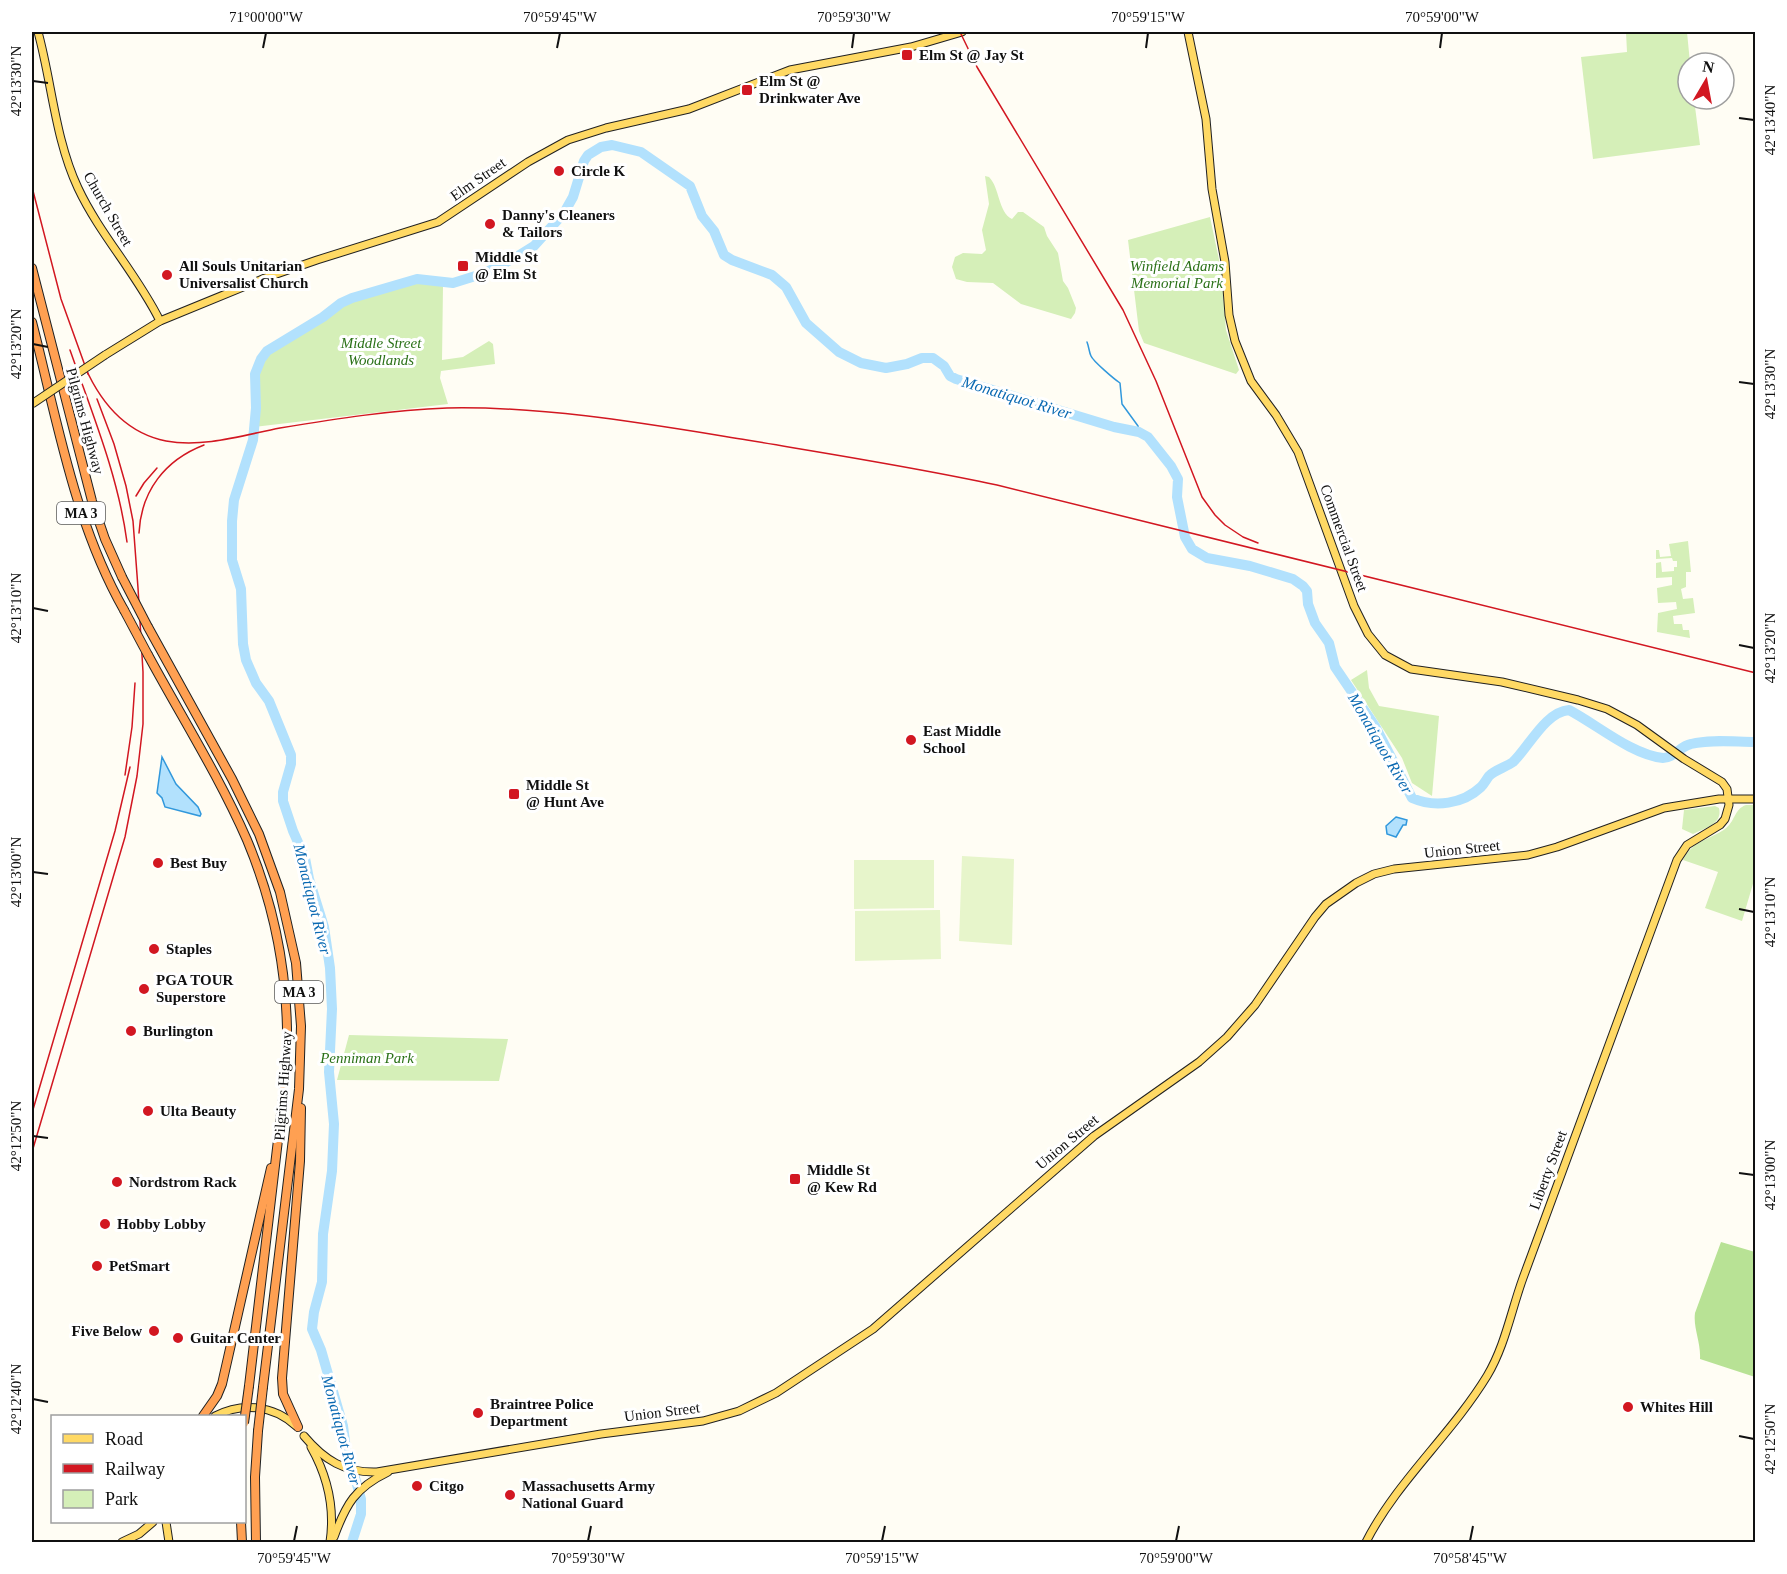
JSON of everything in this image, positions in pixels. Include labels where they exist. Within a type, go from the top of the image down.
[{"type":"highway","name":"Pilgrims Highway","points":[[32,268],[92,501],[105,540],[148,627],[246,806],[274,873],[285,912],[297,973],[301,1057],[298,1100],[258,1431],[255,1487],[256,1542]]},
{"type":"highway","name":"Pilgrims Highway","points":[[32,322],[85,524],[104,573],[233,812],[255,860],[270,909],[281,959],[286,1011],[287,1062],[245,1415]]},
{"type":"highway","points":[[298,1427],[284,1394],[282,1378],[300,1152],[301,1057]]},
{"type":"highway","points":[[204,1415],[222,1384],[281,1124]]},
{"type":"highway","points":[[241,1523],[242,1542]]},
{"type":"main road","name":"Church Street","points":[[38,32],[62,139],[75,181],[92,213],[160,321]]},
{"type":"main road","name":"Elm Street","points":[[32,404],[160,321],[298,266],[438,222],[531,160],[568,140],[606,128],[683,111],[790,70],[910,47],[962,32]]},
{"type":"main road","name":"Commercial Street","points":[[1188,32],[1206,119],[1212,189],[1225,261],[1229,315],[1235,341],[1247,375],[1276,415],[1298,452],[1354,606],[1373,641],[1390,658],[1411,669],[1495,681],[1602,708],[1637,725],[1722,782],[1726,786],[1728,798]]},
{"type":"main road","points":[[1728,798],[1755,799]]},
{"type":"main road","name":"Union Street","points":[[304,1436],[322,1454],[342,1467],[366,1472],[393,1470],[601,1434],[703,1421],[735,1413],[760,1402],[873,1329],[1087,1142],[1206,1056],[1233,1031],[1258,1001],[1318,913],[1350,886],[1394,869],[1539,853],[1664,808],[1728,798]]},
{"type":"main road","name":"Liberty Street","points":[[1366,1542],[1388,1505],[1493,1366],[1504,1340],[1523,1278],[1677,860],[1687,844],[1724,821],[1729,811],[1728,798]]},
{"type":"main road","points":[[217,1415],[234,1408],[258,1407],[280,1414],[298,1427],[321,1466],[329,1489],[332,1514],[331,1542]]},
{"type":"main road","name":"Union Street","points":[[331,1542],[350,1501],[368,1483],[393,1470]]},
{"type":"main road","points":[[122,1542],[139,1534],[151,1523]]},
{"type":"main road","points":[[166,1523],[169,1542]]},
{"type":"green space","points":[[1626,32],[1687,32],[1689,51],[1676,51],[1676,111],[1696,111],[1700,145],[1593,159],[1581,57],[1627,52]]},
{"type":"green space","points":[[985,176],[993,182],[1007,216],[1012,219],[1018,212],[1023,212],[1044,227],[1058,253],[1063,281],[1076,308],[1071,319],[1021,304],[993,283],[967,282],[956,279],[952,267],[955,257],[963,253],[982,254],[986,250],[982,230],[989,204]]},
{"type":"green space","name":"Winfield Adams Memorial Park","points":[[1210,217],[1221,269],[1226,330],[1239,370],[1236,374],[1144,343],[1139,331],[1128,240]]},
{"type":"green space","name":"Middle Street Woodlands","points":[[417,279],[443,286],[442,360],[463,357],[489,341],[493,344],[495,364],[441,371],[440,378],[448,404],[254,427],[255,381],[264,355],[352,298]]},
{"type":"green space","points":[[1688,541],[1691,572],[1686,572],[1686,587],[1681,589],[1683,599],[1693,598],[1695,613],[1673,616],[1674,624],[1682,624],[1683,630],[1689,630],[1690,638],[1657,632],[1658,613],[1677,609],[1676,602],[1658,603],[1657,588],[1672,585],[1672,577],[1656,578],[1656,563],[1661,562],[1662,572],[1674,571],[1677,561],[1673,561],[1672,558],[1656,559],[1656,550],[1659,550],[1660,557],[1671,556],[1669,544]]},
{"type":"green space","points":[[1367,670],[1369,688],[1379,706],[1439,716],[1432,796],[1412,783],[1402,758],[1351,680]]},
{"type":"green space","points":[[1746,805],[1755,805],[1755,877],[1742,921],[1705,908],[1718,872],[1683,860],[1696,845],[1725,829],[1739,809]]},
{"type":"green space","points":[[1715,806],[1719,808],[1720,813],[1712,825],[1693,834],[1682,829],[1684,810]]},
{"type":"green space","points":[[962,856],[1014,859],[1012,945],[959,941]]},
{"type":"green space","points":[[854,860],[934,860],[934,908],[854,909]]},
{"type":"green space","points":[[940,910],[941,959],[855,961],[855,911]]},
{"type":"green space","name":"Penniman Park","points":[[349,1035],[508,1039],[499,1081],[337,1080]]},
{"type":"green space","points":[[1721,1242],[1755,1252],[1755,1377],[1700,1359],[1695,1313]]},
{"type":"water","points":[[162,757],[176,784],[198,807],[200,816],[165,807],[162,798],[157,793]]},
{"type":"water","points":[[1396,817],[1407,820],[1406,825],[1403,825],[1396,837],[1387,834],[1386,826]]},
{"type":"waterway","name":"Monatiquot River","points":[[352,1542],[361,1514],[361,1499],[347,1457],[343,1426],[321,1350],[312,1329],[322,1282],[323,1234],[332,1171],[334,1124],[329,1072],[332,1009],[330,968],[324,927],[305,858],[283,801],[291,755],[269,701],[256,683],[246,660],[243,644],[241,589],[232,560],[234,500],[253,440],[256,408],[255,374],[267,351],[323,317],[341,303],[417,279],[453,283],[485,273],[534,246],[564,213],[573,197],[584,161],[588,155],[601,147],[612,145],[641,152],[690,186],[702,216],[714,231],[724,255],[772,275],[786,287],[806,323],[839,352],[861,363],[886,368],[922,358],[933,358],[944,366],[950,376],[956,379],[1114,427],[1139,432],[1148,437],[1171,466],[1178,479],[1177,497],[1185,537],[1192,549],[1207,558],[1250,566],[1293,579],[1307,591],[1308,604],[1315,623],[1329,643],[1335,667],[1375,726],[1412,798],[1430,803],[1448,803],[1474,793],[1491,774],[1513,762],[1545,723],[1560,712],[1569,710],[1627,745],[1651,756],[1667,757],[1687,745],[1699,742],[1756,742]]},
{"type":"waterway","points":[[1087,342],[1093,358],[1120,383],[1122,404],[1138,426],[1139,432]]},
{"type":"railway","points":[[960,32],[977,67],[1123,310],[1156,381],[1202,497],[1225,525],[1243,537],[1258,543]]},
{"type":"railway","points":[[32,187],[61,299],[88,374]]},
{"type":"railway","points":[[70,350],[111,468],[127,542]]},
{"type":"railway","points":[[85,367],[99,393],[116,415],[139,431],[166,441],[209,442],[342,418],[447,408],[522,410],[635,422],[872,461],[997,485],[1756,673]]},
{"type":"railway","points":[[32,1152],[125,837],[137,776],[143,724],[143,672],[133,521],[114,444],[97,399]]},
{"type":"railway","points":[[139,533],[145,504],[158,479],[178,459],[204,445]]},
{"type":"railway","points":[[136,496],[157,468]]},
{"type":"railway","points":[[125,775],[135,683]]},
{"type":"railway","points":[[32,1113],[115,831],[130,767]]},
{"type":"place","name":"Elm St @ Jay St","points":[[907,55]]},
{"type":"place","name":"Elm St @ Drinkwater Ave","points":[[747,90]]},
{"type":"place","name":"Circle K","points":[[559,171]]},
{"type":"place","name":"Danny's Cleaners & Tailors","points":[[490,224]]},
{"type":"place","name":"Middle St @ Elm St","points":[[463,266]]},
{"type":"place","name":"All Souls Unitarian Universalist Church","points":[[167,275]]},
{"type":"place","name":"East Middle School","points":[[911,740]]},
{"type":"place","name":"Middle St @ Hunt Ave","points":[[514,794]]},
{"type":"place","name":"Best Buy","points":[[158,863]]},
{"type":"place","name":"Staples","points":[[154,949]]},
{"type":"place","name":"PGA TOUR Superstore","points":[[144,989]]},
{"type":"place","name":"Burlington","points":[[131,1031]]},
{"type":"place","name":"Ulta Beauty","points":[[148,1111]]},
{"type":"place","name":"Middle St @ Kew Rd","points":[[795,1179]]},
{"type":"place","name":"Nordstrom Rack","points":[[117,1182]]},
{"type":"place","name":"Hobby Lobby","points":[[105,1224]]},
{"type":"place","name":"PetSmart","points":[[97,1266]]},
{"type":"place","name":"Five Below","points":[[154,1331]]},
{"type":"place","name":"Guitar Center","points":[[178,1338]]},
{"type":"place","name":"Whites Hill","points":[[1628,1407]]},
{"type":"place","name":"Braintree Police Department","points":[[478,1413]]},
{"type":"place","name":"Citgo","points":[[417,1486]]},
{"type":"place","name":"Massachusetts Army National Guard","points":[[510,1495]]}]
